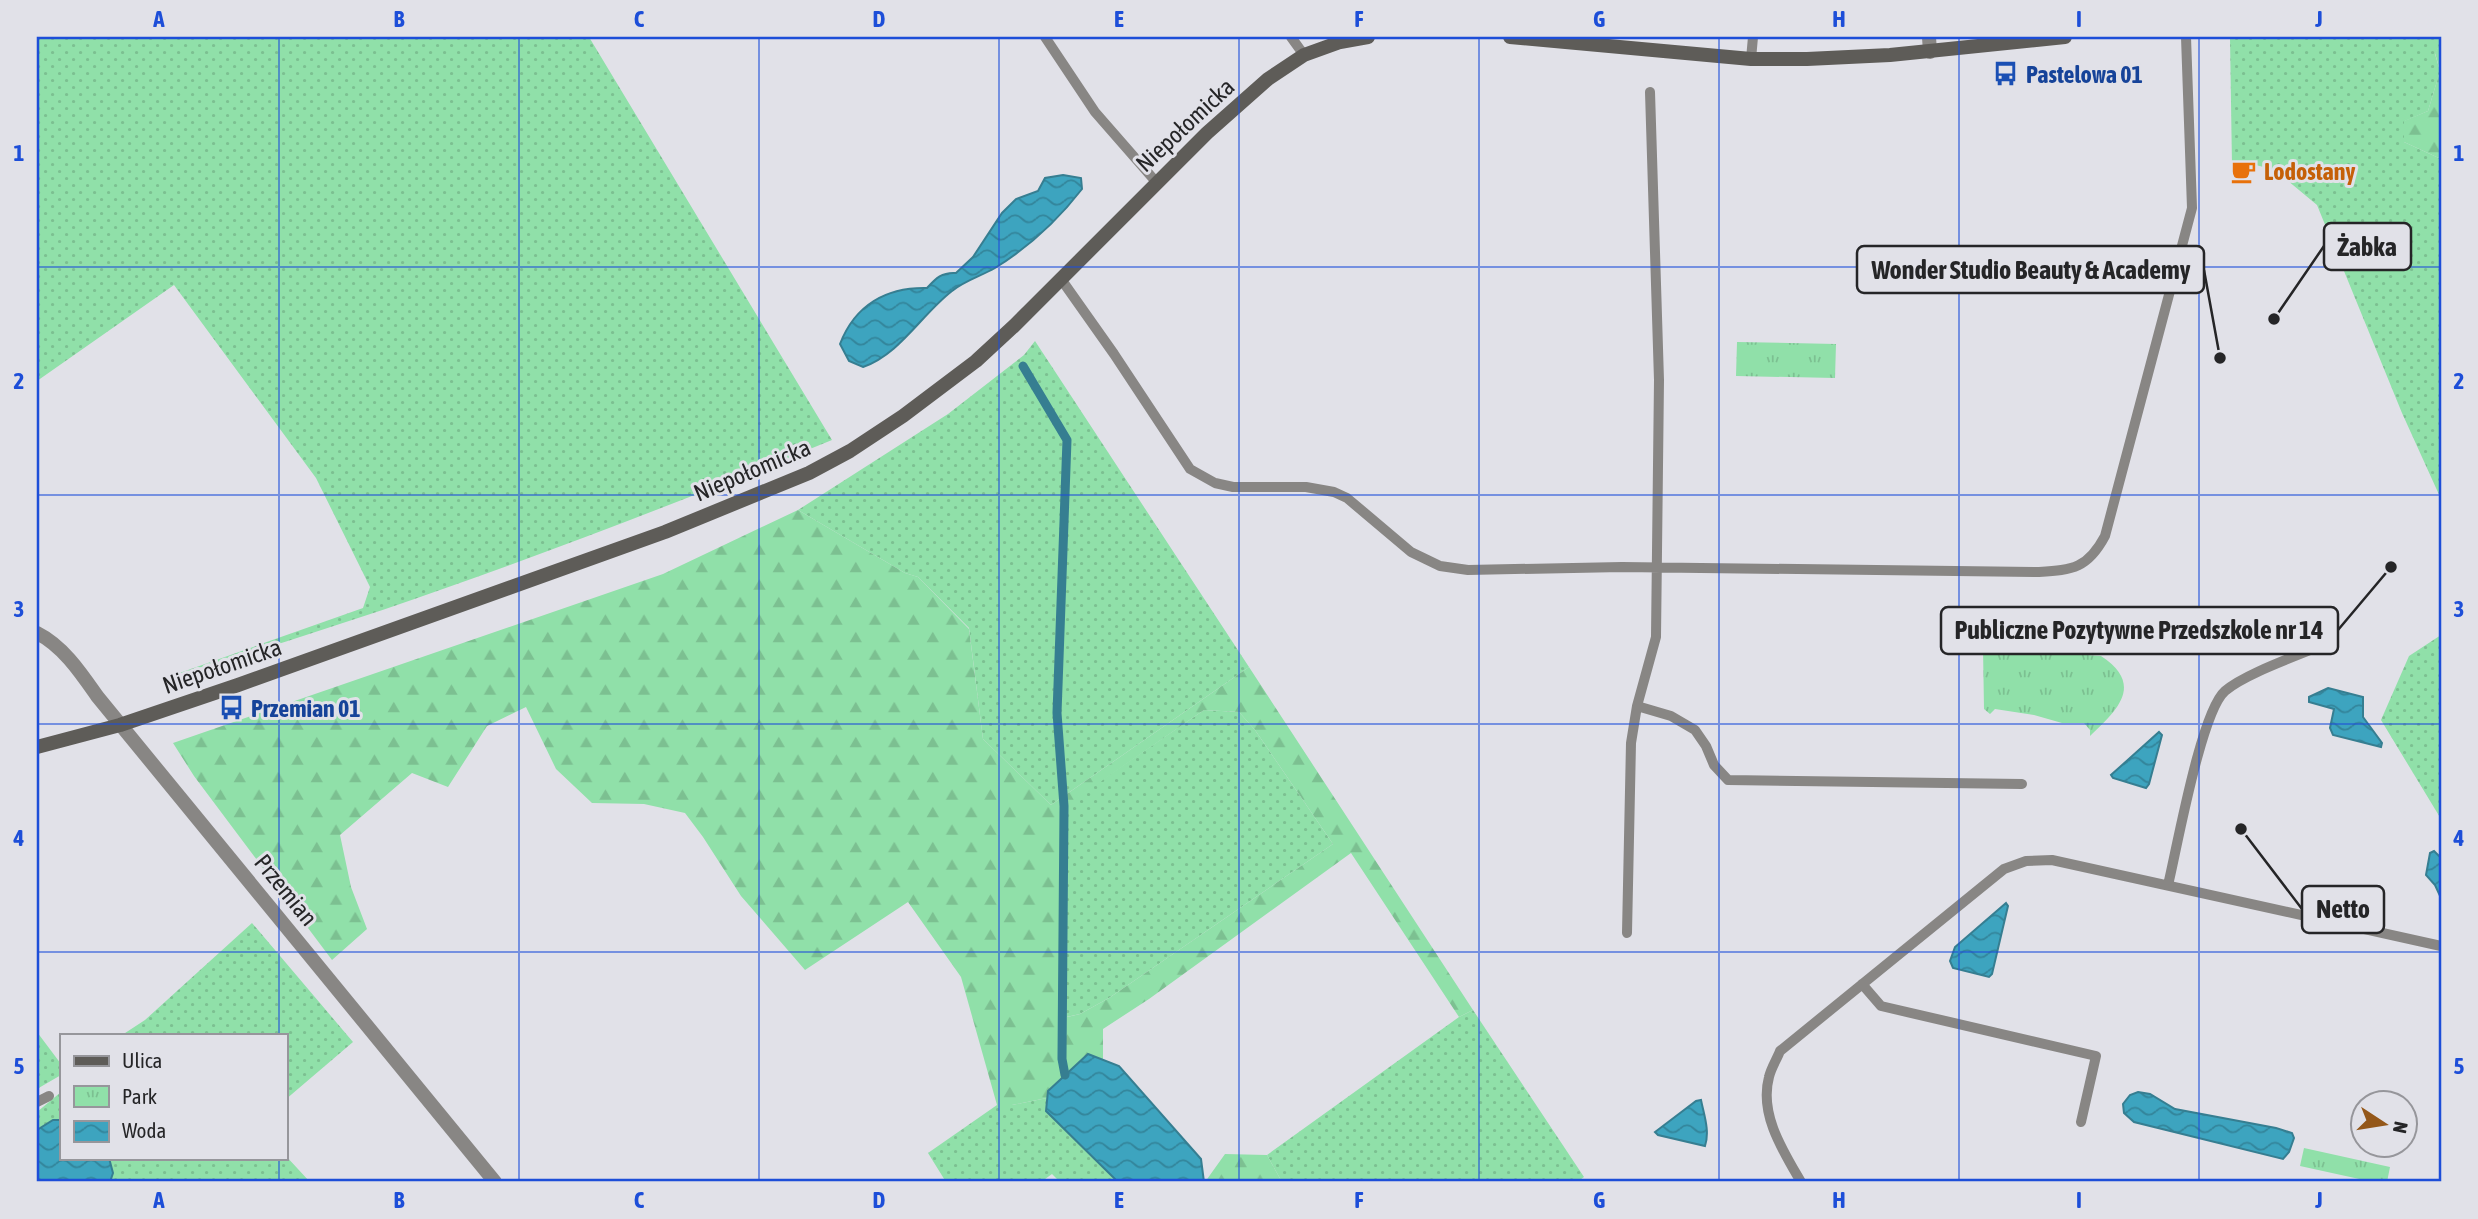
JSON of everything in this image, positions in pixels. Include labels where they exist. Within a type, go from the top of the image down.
[{"type":"main road","name":"Niepołomicka","points":[[37,747],[120,725],[665,532],[809,473],[850,451],[904,416],[976,361],[1207,133],[1268,79],[1304,55],[1340,42],[1368,37]]},
{"type":"main road","points":[[1510,37],[1751,59],[1865,57],[1930,44],[2064,37]]},
{"type":"street","name":"Przemian","points":[[37,633],[47,638],[76,666],[120,725],[495,1182]]},
{"type":"lane","points":[[1045,37],[1095,112],[1157,183]]},
{"type":"lane","points":[[1290,37],[1304,55]]},
{"type":"lane","points":[[1751,59],[1753,37]]},
{"type":"lane","points":[[1061,279],[1189,470],[1202,478],[1233,487],[1306,487],[1334,492],[1347,498],[1410,552],[1447,567],[1468,570],[1657,567],[2039,572],[2072,570],[2091,556],[2105,536],[2192,208],[2186,37]]},
{"type":"lane","points":[[1627,933],[1631,743],[1637,706],[1656,637],[1659,380],[1650,92]]},
{"type":"lane","points":[[2168,885],[2203,736],[2212,709],[2224,692],[2241,680],[2327,643]]},
{"type":"lane","points":[[1637,706],[1671,716],[1695,730],[1714,765],[1728,779],[2022,784]]},
{"type":"lane","points":[[1801,1182],[1778,1142],[1768,1107],[1769,1078],[1780,1051],[2004,869],[2025,861],[2052,860],[2441,946]]},
{"type":"lane","points":[[1862,984],[1881,1006],[2096,1056],[2081,1122]]},
{"type":"lane","points":[[37,1102],[49,1096]]},
{"type":"green space","points":[[37,37],[589,37],[832,440],[504,567],[339,624],[171,676],[363,608],[370,587],[316,478],[174,285],[37,381]]},
{"type":"green space","points":[[2441,37],[2435,54],[2440,71],[2428,111],[2405,121],[2404,142],[2441,159],[2441,499],[2402,413],[2317,205],[2275,170],[2248,163],[2232,166],[2230,38]]},
{"type":"green space","points":[[2441,42],[2441,159],[2404,142],[2404,121],[2428,111],[2440,71],[2435,53]]},
{"type":"green space","points":[[1035,341],[1249,667],[1051,805],[983,739],[969,628],[918,577],[905,573],[798,510],[948,414],[1024,355]]},
{"type":"green space","points":[[1737,342],[1836,344],[1835,378],[1736,376]]},
{"type":"green space","points":[[798,510],[905,573],[918,577],[969,629],[983,739],[1051,805],[1249,667],[1473,1010],[1459,1017],[1351,853],[1149,999],[1103,1029],[1103,1060],[1088,1054],[1048,1091],[1047,1098],[997,1105],[961,977],[908,902],[805,970],[741,896],[685,813],[644,804],[592,803],[556,769],[526,707],[487,726],[448,787],[412,773],[340,835],[351,887],[367,929],[332,960],[194,776],[173,743],[663,574]],"holes":[[[1204,710],[1239,712],[1255,730],[1333,844],[1109,998],[1080,1014],[1063,1018],[1064,807]]]},
{"type":"green space","points":[[2441,635],[2441,819],[2381,720],[2409,656]]},
{"type":"green space","points":[[1983,648],[2101,656],[2122,677],[2122,697],[2109,717],[2090,736],[2090,730],[2084,723],[2062,723],[2034,715],[1995,709],[1990,714],[1984,709]]},
{"type":"green space","points":[[1204,710],[1239,712],[1255,730],[1333,844],[1109,998],[1080,1014],[1062,1018],[1064,806]]},
{"type":"green space","points":[[252,923],[353,1042],[287,1098],[287,1034],[124,1034],[145,1020]]},
{"type":"green space","points":[[1473,1010],[1584,1177],[1577,1182],[1282,1182],[1267,1155],[1459,1017]]},
{"type":"green space","points":[[37,1032],[60,1063],[60,1076],[37,1089]]},
{"type":"green space","points":[[60,1093],[60,1120],[53,1120],[37,1130],[37,1112]]},
{"type":"green space","points":[[1047,1098],[1046,1111],[1118,1182],[1060,1182],[1052,1174],[1041,1182],[946,1182],[928,1153],[997,1105]]},
{"type":"green space","points":[[2304,1148],[2348,1158],[2348,1160],[2390,1167],[2387,1182],[2373,1182],[2300,1166]]},
{"type":"green space","points":[[1225,1154],[1267,1155],[1282,1182],[1205,1182]]},
{"type":"green space","points":[[287,1157],[310,1182],[110,1182],[113,1173],[110,1160],[287,1160]]},
{"type":"water","points":[[1063,175],[1081,178],[1082,189],[1031,242],[1008,260],[952,291],[899,344],[876,361],[863,367],[849,361],[840,344],[846,330],[863,309],[885,295],[927,288],[940,276],[956,273],[973,257],[1002,213],[1016,199],[1038,191],[1045,178]]},
{"type":"water","points":[[2328,688],[2363,697],[2363,717],[2382,743],[2381,747],[2333,735],[2330,728],[2334,709],[2309,702],[2309,697]]},
{"type":"water","points":[[2159,732],[2162,735],[2146,788],[2113,778],[2111,775]]},
{"type":"water","points":[[2434,851],[2441,858],[2441,898],[2426,875],[2430,853]]},
{"type":"water","points":[[2006,903],[2008,906],[1992,974],[1989,977],[1953,968],[1950,961],[1955,947]]},
{"type":"water","points":[[1088,1054],[1119,1066],[1201,1159],[1204,1182],[1118,1182],[1046,1111],[1048,1091]]},
{"type":"water","points":[[2138,1092],[2150,1094],[2175,1109],[2276,1128],[2292,1133],[2294,1138],[2283,1159],[2134,1122],[2124,1113],[2123,1104],[2130,1095]]},
{"type":"water","points":[[1701,1100],[1707,1129],[1705,1146],[1655,1132],[1696,1101]]},
{"type":"water","points":[[53,1120],[60,1120],[60,1160],[110,1160],[113,1173],[110,1182],[37,1182],[37,1130]]},
{"type":"waterway","points":[[1023,366],[1067,440],[1057,713],[1064,806],[1062,1059],[1065,1075]]},
{"type":"place","name":"Pastelowa 01","points":[[2006,74]]},
{"type":"place","name":"Lodostany","points":[[2244,171]]},
{"type":"place","name":"Żabka","points":[[2274,319]]},
{"type":"place","name":"Wonder Studio Beauty & Academy","points":[[2220,358]]},
{"type":"place","name":"Publiczne Pozytywne Przedszkole nr 14","points":[[2391,567]]},
{"type":"place","name":"Przemian 01","points":[[231,708]]},
{"type":"place","name":"Netto","points":[[2241,829]]}]
